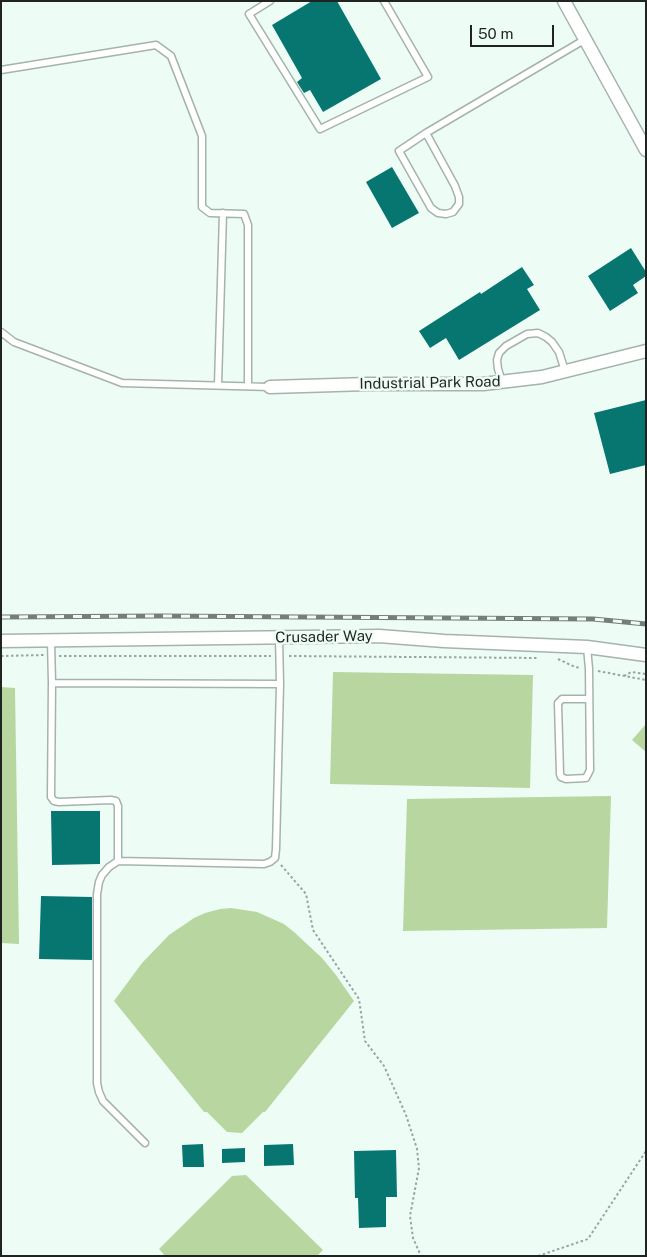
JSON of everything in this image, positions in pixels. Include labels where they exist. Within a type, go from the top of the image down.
[{"type":"street","points":[[564,1],[646,150]]},
{"type":"street","name":"Industrial Park Road","points":[[270,386],[483,384],[542,377],[646,351]]},
{"type":"street","name":"Crusader Way","points":[[1,641],[379,636],[587,647],[646,655]]},
{"type":"lane","points":[[270,1],[249,14],[320,129],[428,77],[384,1]]},
{"type":"lane","points":[[426,133],[459,197],[459,204],[453,212],[446,214],[438,213],[431,208],[399,151],[426,133],[584,40]]},
{"type":"lane","points":[[1,70],[156,45],[170,56],[202,136],[202,207],[210,213],[244,214],[248,226],[248,386]]},
{"type":"lane","points":[[218,385],[223,213]]},
{"type":"lane","points":[[1,332],[14,342],[122,383],[270,386]]},
{"type":"lane","points":[[502,382],[498,369],[498,353],[527,334],[538,333],[552,342],[559,352],[565,371]]},
{"type":"lane","points":[[145,1143],[103,1101],[97,1083],[97,894],[99,882],[109,867],[118,861],[264,864],[275,858],[280,684],[279,637]]},
{"type":"lane","points":[[51,640],[50,797],[58,802],[116,801],[118,806],[118,861]]},
{"type":"lane","points":[[587,647],[589,669],[590,770],[586,778],[566,779],[560,774],[558,703],[562,699],[589,699]]},
{"type":"lane","points":[[52,683],[280,684]]},
{"type":"path","points":[[1,656],[547,658]]},
{"type":"path","points":[[557,658],[576,667],[646,680]]},
{"type":"path","points":[[624,676],[631,672],[646,674]]},
{"type":"path","points":[[275,858],[306,894],[313,930],[359,999],[365,1041],[384,1066],[406,1115],[417,1149],[419,1168],[410,1216],[413,1238],[421,1256]]},
{"type":"path","points":[[538,1256],[588,1239],[646,1151]]},
{"type":"green space","points":[[333,672],[533,675],[530,788],[330,784]]},
{"type":"green space","points":[[1,687],[15,688],[19,944],[1,943]]},
{"type":"green space","points":[[646,724],[646,752],[632,740]]},
{"type":"green space","points":[[611,796],[607,928],[403,931],[407,799]]},
{"type":"green space","points":[[231,908],[257,912],[284,924],[322,958],[354,1001],[265,1112],[242,1133],[227,1132],[207,1112],[204,1112],[114,1001],[142,963],[169,935],[205,913]]},
{"type":"green space","points":[[246,1175],[323,1250],[317,1256],[165,1256],[159,1249],[232,1176]]},
{"type":"building","points":[[312,1],[337,1],[381,79],[323,112],[310,90],[304,93],[297,82],[302,78],[272,25]]},
{"type":"building","points":[[392,167],[419,213],[392,228],[366,182]]},
{"type":"building","points":[[631,248],[646,272],[646,276],[633,285],[638,293],[610,311],[588,276]]},
{"type":"building","points":[[522,267],[534,285],[527,289],[540,310],[459,360],[446,338],[430,348],[419,331]]},
{"type":"building","points":[[646,400],[646,465],[610,474],[594,413]]},
{"type":"building","points":[[51,811],[100,811],[100,864],[52,865]]},
{"type":"building","points":[[41,896],[92,897],[92,960],[39,959]]},
{"type":"building","points":[[203,1144],[204,1167],[183,1167],[182,1145]]},
{"type":"building","points":[[293,1144],[294,1165],[264,1166],[264,1145]]},
{"type":"building","points":[[245,1148],[245,1162],[222,1163],[222,1149]]},
{"type":"building","points":[[396,1150],[397,1197],[386,1197],[386,1227],[359,1228],[358,1198],[355,1198],[354,1151]]},
{"type":"railway","points":[[1,617],[160,616],[593,619],[646,624]]}]
